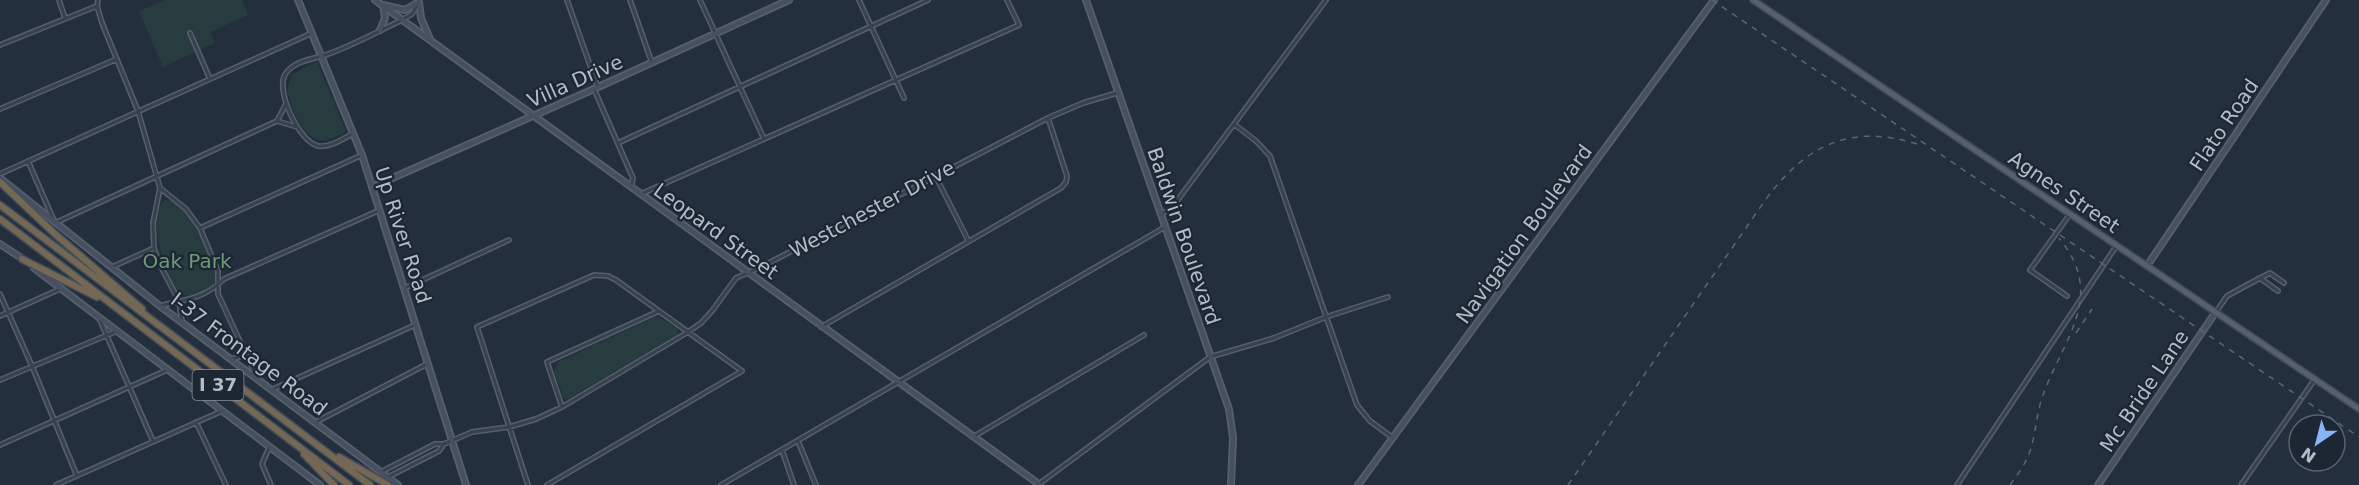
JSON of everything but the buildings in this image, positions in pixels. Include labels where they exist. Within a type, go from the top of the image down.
[{"type":"highway","points":[[0,178],[55,234],[151,316],[163,330]]},
{"type":"highway","name":"I 37","points":[[0,205],[370,485]]},
{"type":"highway","name":"I 37","points":[[0,219],[349,485]]},
{"type":"highway","points":[[22,259],[114,305]]},
{"type":"highway","points":[[315,444],[388,485]]},
{"type":"highway","points":[[296,445],[334,485]]},
{"type":"main road","name":"Up River Road","points":[[298,0],[362,155],[466,485]]},
{"type":"main road","name":"Leopard Street","points":[[375,0],[1039,485]]},
{"type":"main road","name":"Villa Drive","points":[[372,187],[596,89],[789,0]]},
{"type":"main road","name":"Baldwin Boulevard","points":[[1086,0],[1228,409],[1233,461],[1231,485]]},
{"type":"main road","name":"Navigation Boulevard","points":[[1359,485],[1714,0]]},
{"type":"main road","name":"Agnes Street","points":[[1753,0],[2359,409]]},
{"type":"main road","name":"Flato Road","points":[[2147,266],[2326,0]]},
{"type":"main road","points":[[380,30],[385,18],[383,5],[405,10],[419,1],[421,18],[430,40]]},
{"type":"main road","name":"I-37 Frontage Road","points":[[0,178],[160,306],[398,485]]},
{"type":"main road","points":[[1,246],[62,288],[321,485]]},
{"type":"main road","name":"Mc Bride Lane","points":[[2097,485],[2215,313]]},
{"type":"street","points":[[59,0],[65,18]]},
{"type":"street","points":[[98,0],[97,6],[138,111],[160,188],[153,223],[154,248],[159,263],[179,301],[182,322]]},
{"type":"street","points":[[567,0],[596,89],[633,177],[631,187]]},
{"type":"street","points":[[630,0],[652,63]]},
{"type":"street","points":[[700,0],[764,139]]},
{"type":"street","points":[[859,0],[904,98]]},
{"type":"street","points":[[618,143],[928,0]]},
{"type":"street","points":[[641,195],[1019,25],[1007,0]]},
{"type":"street","points":[[1161,214],[1171,209],[1326,0]]},
{"type":"street","points":[[353,134],[326,146],[318,146],[303,137],[282,89],[285,74],[291,68],[330,54],[402,20],[412,14],[419,1]]},
{"type":"street","points":[[0,45],[97,6]]},
{"type":"street","points":[[190,33],[210,79]]},
{"type":"street","points":[[0,178],[28,161],[312,33]]},
{"type":"street","points":[[0,109],[117,59]]},
{"type":"street","name":"Westchester Drive","points":[[444,444],[472,432],[509,427],[536,419],[562,407],[688,332],[712,311],[736,278],[1048,118],[1083,103],[1117,93]]},
{"type":"street","points":[[28,161],[55,223],[277,121],[287,103]]},
{"type":"street","points":[[821,327],[1061,188],[1066,183],[1067,176],[1048,118]]},
{"type":"street","points":[[277,121],[297,127]]},
{"type":"street","points":[[1234,124],[1257,141],[1270,156],[1357,405],[1371,421],[1393,438]]},
{"type":"street","points":[[200,228],[362,155]]},
{"type":"street","points":[[935,175],[968,241]]},
{"type":"street","points":[[160,188],[186,209],[200,228],[218,271],[218,294],[258,380]]},
{"type":"street","points":[[42,212],[49,205]]},
{"type":"street","points":[[160,306],[198,298],[210,292],[224,279],[380,210]]},
{"type":"street","points":[[2067,296],[2030,270],[2070,214]]},
{"type":"street","points":[[721,485],[1166,226]]},
{"type":"street","points":[[405,288],[509,240]]},
{"type":"street","points":[[1957,485],[2117,245]]},
{"type":"street","points":[[112,267],[154,248]]},
{"type":"street","points":[[2215,313],[2228,296],[2270,273],[2284,283]]},
{"type":"street","points":[[528,485],[477,327],[594,275],[608,276],[742,371],[547,485]]},
{"type":"street","points":[[2260,278],[2278,291]]},
{"type":"street","points":[[0,316],[62,288]]},
{"type":"street","points":[[0,294],[76,476]]},
{"type":"street","points":[[1039,485],[1210,357],[1274,338],[1326,317],[1388,297]]},
{"type":"street","points":[[562,407],[547,362],[659,311]]},
{"type":"street","points":[[98,316],[153,442]]},
{"type":"street","points":[[271,390],[416,324]]},
{"type":"street","points":[[0,380],[118,330]]},
{"type":"street","points":[[973,437],[1144,335]]},
{"type":"street","points":[[231,360],[239,357],[244,350]]},
{"type":"street","points":[[315,423],[429,363]]},
{"type":"street","points":[[0,445],[169,369]]},
{"type":"street","points":[[2241,485],[2315,379]]},
{"type":"street","points":[[56,485],[223,410]]},
{"type":"street","points":[[196,422],[226,485]]},
{"type":"street","points":[[798,441],[816,485]]},
{"type":"street","points":[[380,473],[435,444],[444,444]]},
{"type":"street","points":[[386,477],[439,450],[444,444]]},
{"type":"street","points":[[270,446],[262,464],[272,485]]},
{"type":"street","points":[[782,450],[794,485]]},
{"type":"green space","points":[[164,0],[242,0],[248,15],[210,32],[215,43],[163,67],[139,11]]},
{"type":"green space","points":[[317,61],[346,132],[327,140],[317,139],[304,129],[295,113],[287,90],[292,75]]},
{"type":"green space","name":"Oak Park","points":[[167,199],[177,204],[192,220],[216,272],[213,284],[198,295],[179,293],[163,259],[159,245],[157,217],[160,206]]},
{"type":"green space","points":[[657,316],[678,329],[677,335],[568,399],[564,399],[554,372],[558,362]]},
{"type":"railway","points":[[1712,0],[2359,437]]},
{"type":"railway","points":[[1568,485],[1781,180],[1814,152],[1832,143],[1871,136],[1917,144]]},
{"type":"railway","points":[[2010,485],[2029,454],[2043,395],[2070,336],[2080,298],[2080,279],[2073,259],[2059,238]]},
{"type":"railway","points":[[2076,333],[2092,309]]}]
